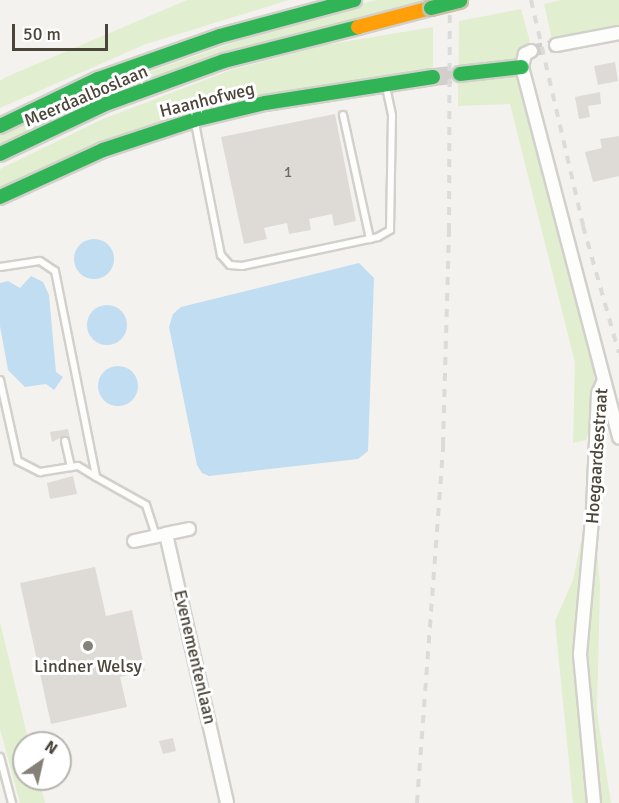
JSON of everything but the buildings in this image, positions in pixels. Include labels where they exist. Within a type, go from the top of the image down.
[{"type":"main road","name":"Meerdaalboslaan","points":[[0,126],[98,79],[220,36],[354,0]]},
{"type":"main road","name":"Meerdaalboslaan","points":[[0,153],[103,105],[224,61],[463,1]]},
{"type":"main road","points":[[460,74],[522,67]]},
{"type":"main road","name":"Haanhofweg","points":[[0,196],[103,150],[194,120],[265,103],[433,77]]},
{"type":"street","points":[[556,45],[619,33]]},
{"type":"street","points":[[522,67],[525,54],[531,51]]},
{"type":"street","name":"Hoegaardsestraat","points":[[522,67],[603,382],[598,394],[593,509],[580,654],[594,803]]},
{"type":"street","points":[[603,382],[619,437]]},
{"type":"street","points":[[134,540],[189,530]]},
{"type":"street","name":"Evenementenlaan","points":[[161,535],[227,803]]},
{"type":"lane","points":[[194,120],[220,251],[226,262],[242,266],[386,234],[393,225],[392,115],[386,84]]},
{"type":"lane","points":[[343,115],[369,238]]},
{"type":"lane","points":[[0,267],[40,261],[55,271],[96,477]]},
{"type":"lane","points":[[0,380],[18,461],[40,472],[78,466],[146,505],[161,535]]},
{"type":"lane","points":[[65,441],[70,467]]},
{"type":"lane","points":[[0,757],[12,803]]},
{"type":"green space","points":[[187,0],[289,0],[146,44],[0,108],[0,81],[6,77]]},
{"type":"green space","points":[[377,0],[432,0],[0,146],[0,133],[66,101],[307,17]]},
{"type":"green space","points":[[561,0],[619,0],[619,25],[552,39],[544,4]]},
{"type":"green space","points":[[521,9],[530,42],[515,62],[590,337],[594,367],[595,410],[586,440],[573,443],[575,363],[510,104],[458,106],[459,21]]},
{"type":"green space","points":[[433,27],[433,70],[273,96],[0,193],[0,169],[103,119],[231,70],[325,45]]},
{"type":"green space","points":[[595,473],[593,509],[600,585],[597,712],[611,803],[573,803],[555,621],[573,580]]},
{"type":"green space","points":[[0,622],[26,731],[12,731],[12,773],[0,729]]},
{"type":"green space","points":[[17,791],[42,791],[45,803],[20,803]]},
{"type":"water","points":[[94,239],[102,240],[108,245],[113,251],[113,267],[108,273],[102,278],[94,279],[86,278],[80,273],[75,267],[74,259],[75,251],[80,245],[86,240]]},
{"type":"water","points":[[359,263],[374,278],[368,451],[358,459],[209,476],[202,473],[197,465],[169,327],[173,314],[181,307]]},
{"type":"water","points":[[31,276],[43,282],[49,295],[56,372],[63,377],[54,390],[46,384],[25,387],[8,370],[0,326],[0,283],[8,281],[20,288]]},
{"type":"water","points":[[107,305],[115,306],[121,311],[126,317],[126,333],[121,339],[115,344],[107,345],[99,344],[93,339],[88,333],[87,325],[88,317],[93,311],[99,306]]},
{"type":"water","points":[[118,366],[126,367],[132,372],[137,378],[137,394],[132,400],[126,405],[118,406],[110,405],[104,400],[99,394],[98,386],[99,378],[104,372],[110,367]]},
{"type":"tunnel","points":[[531,51],[556,45]]},
{"type":"tunnel","points":[[433,77],[460,74]]},
{"type":"railway","points":[[417,803],[443,445],[449,231],[450,0]]},
{"type":"railway","points":[[531,0],[583,226],[619,353]]},
{"type":"traffic: fast","points":[[0,126],[98,79],[220,36],[354,0]]},
{"type":"traffic: fast","points":[[431,8],[460,1]]},
{"type":"traffic: fast","points":[[0,154],[103,105],[224,61],[358,27]]},
{"type":"traffic: fast","points":[[460,74],[522,67]]},
{"type":"traffic: fast","points":[[0,197],[103,150],[194,120],[265,103],[433,77]]},
{"type":"traffic: slow","points":[[358,27],[431,8]]},
{"type":"place","name":"Lindner Welsy","points":[[88,646]]}]
